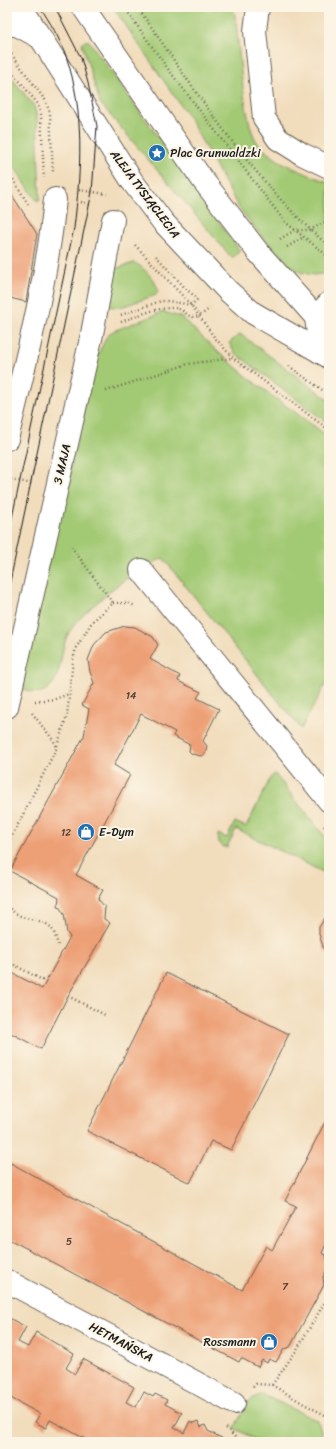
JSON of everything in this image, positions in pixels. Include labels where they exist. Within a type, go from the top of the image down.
[{"type":"street","name":"ALEJA TYSIĄCLECIA","points":[[21,7],[132,181],[163,222],[228,291],[253,313],[326,352]]},
{"type":"street","points":[[83,7],[202,180],[258,252],[325,317],[326,352]]},
{"type":"street","points":[[258,7],[255,31],[264,118],[278,139],[302,154],[329,167]]},
{"type":"street","points":[[7,24],[17,25],[41,38]]},
{"type":"street","points":[[7,439],[38,308],[52,237],[64,194]]},
{"type":"street","name":"3 MAJA","points":[[7,707],[94,325],[113,220]]},
{"type":"street","points":[[141,570],[329,801]]},
{"type":"street","name":"HETMAŃSKA","points":[[7,1281],[234,1403]]},
{"type":"path","points":[[124,7],[168,69],[285,222],[329,257]]},
{"type":"path","points":[[137,7],[189,83],[271,190],[310,230],[329,246]]},
{"type":"path","points":[[7,49],[45,100],[50,113],[51,168],[54,178]]},
{"type":"path","points":[[7,66],[37,103],[40,114],[42,175],[64,194],[103,207],[113,220],[191,305],[215,338],[233,358],[329,430]]},
{"type":"path","points":[[64,194],[78,190]]},
{"type":"path","points":[[94,325],[161,301],[191,305]]},
{"type":"path","points":[[75,408],[102,392],[162,372],[188,364],[233,358]]},
{"type":"path","points":[[7,846],[56,748],[67,716],[76,648],[92,622],[113,603],[50,520]]},
{"type":"path","points":[[28,700],[40,701],[55,699],[69,694]]},
{"type":"path","points":[[30,710],[54,741],[56,748]]},
{"type":"path","points":[[7,906],[19,917],[48,925],[54,932],[58,945]]},
{"type":"path","points":[[7,961],[46,982]]},
{"type":"path","points":[[68,996],[106,1015]]},
{"type":"path","points":[[272,1385],[329,1296]]},
{"type":"path","points":[[283,1393],[329,1417]]},
{"type":"path","points":[[326,1442],[329,1436]]},
{"type":"green space","points":[[113,7],[212,7],[214,10],[219,7],[232,7],[235,15],[242,82],[248,118],[257,142],[281,162],[329,183],[329,273],[314,275],[303,273],[292,268],[260,234],[239,208],[188,116]]},
{"type":"green space","points":[[86,40],[89,41],[240,251],[232,258],[100,103],[82,44]]},
{"type":"green space","points":[[7,72],[34,106],[37,118],[40,199],[37,201],[7,156]]},
{"type":"green space","points":[[134,263],[141,267],[153,279],[158,291],[156,295],[121,307],[116,308],[111,306],[108,304],[114,269]]},
{"type":"green space","points":[[163,312],[181,317],[218,352],[256,384],[329,437],[329,678],[301,729],[163,558],[126,579],[97,602],[78,621],[67,636],[57,676],[50,687],[42,692],[31,692],[19,686],[96,358],[107,336],[113,331]]},
{"type":"green space","points":[[240,334],[329,400],[329,424],[235,353],[229,343]]},
{"type":"green space","points":[[275,774],[329,842],[329,875],[236,829],[227,847],[223,847],[218,842],[218,834],[227,838],[235,822],[246,827],[271,777]]},
{"type":"green space","points":[[261,1394],[318,1421],[322,1435],[318,1442],[259,1442],[234,1428],[249,1401]]},
{"type":"building","points":[[7,187],[37,234],[26,302],[10,298],[8,307]]},
{"type":"building","points":[[125,626],[135,627],[153,637],[158,645],[150,659],[180,676],[178,681],[201,692],[197,698],[219,709],[203,741],[207,746],[205,754],[201,756],[192,754],[189,751],[190,745],[173,736],[175,732],[141,714],[114,765],[130,775],[76,875],[103,890],[98,899],[105,907],[104,919],[110,923],[68,996],[41,1049],[7,1031],[7,970],[42,989],[70,937],[67,933],[64,914],[58,905],[59,897],[10,871],[84,736],[89,709],[82,705],[94,683],[88,660],[94,645],[106,632]]},
{"type":"building","points":[[329,912],[329,955],[324,950],[319,934],[319,927]]},
{"type":"building","points":[[166,973],[289,1034],[231,1150],[211,1141],[190,1183],[87,1131]]},
{"type":"building","points":[[329,1114],[329,1238],[322,1253],[326,1255],[329,1266],[323,1277],[324,1285],[290,1347],[284,1349],[276,1362],[269,1359],[267,1363],[262,1360],[258,1367],[241,1358],[239,1362],[7,1238],[7,1161],[242,1290],[266,1246],[272,1250],[296,1206],[285,1201]]},
{"type":"building","points":[[7,1317],[26,1327],[18,1342],[28,1347],[36,1332],[74,1354],[66,1368],[75,1374],[83,1359],[134,1387],[126,1402],[136,1407],[144,1392],[153,1397],[155,1394],[167,1400],[165,1404],[182,1413],[174,1428],[184,1433],[190,1421],[193,1423],[198,1421],[201,1427],[205,1425],[208,1431],[229,1442],[91,1442],[50,1420],[46,1428],[35,1422],[40,1414],[7,1396]]},
{"type":"tram line","points":[[7,541],[74,228],[80,163],[79,120],[72,77],[61,43],[40,7]]},
{"type":"tram line","points":[[7,596],[92,192],[97,126],[81,58],[55,7]]},
{"type":"place","name":"Plac Grunwaldzki","points":[[157,153]]},
{"type":"place","name":"E-Dym","points":[[86,832]]},
{"type":"place","name":"Rossmann","points":[[269,1342]]}]
